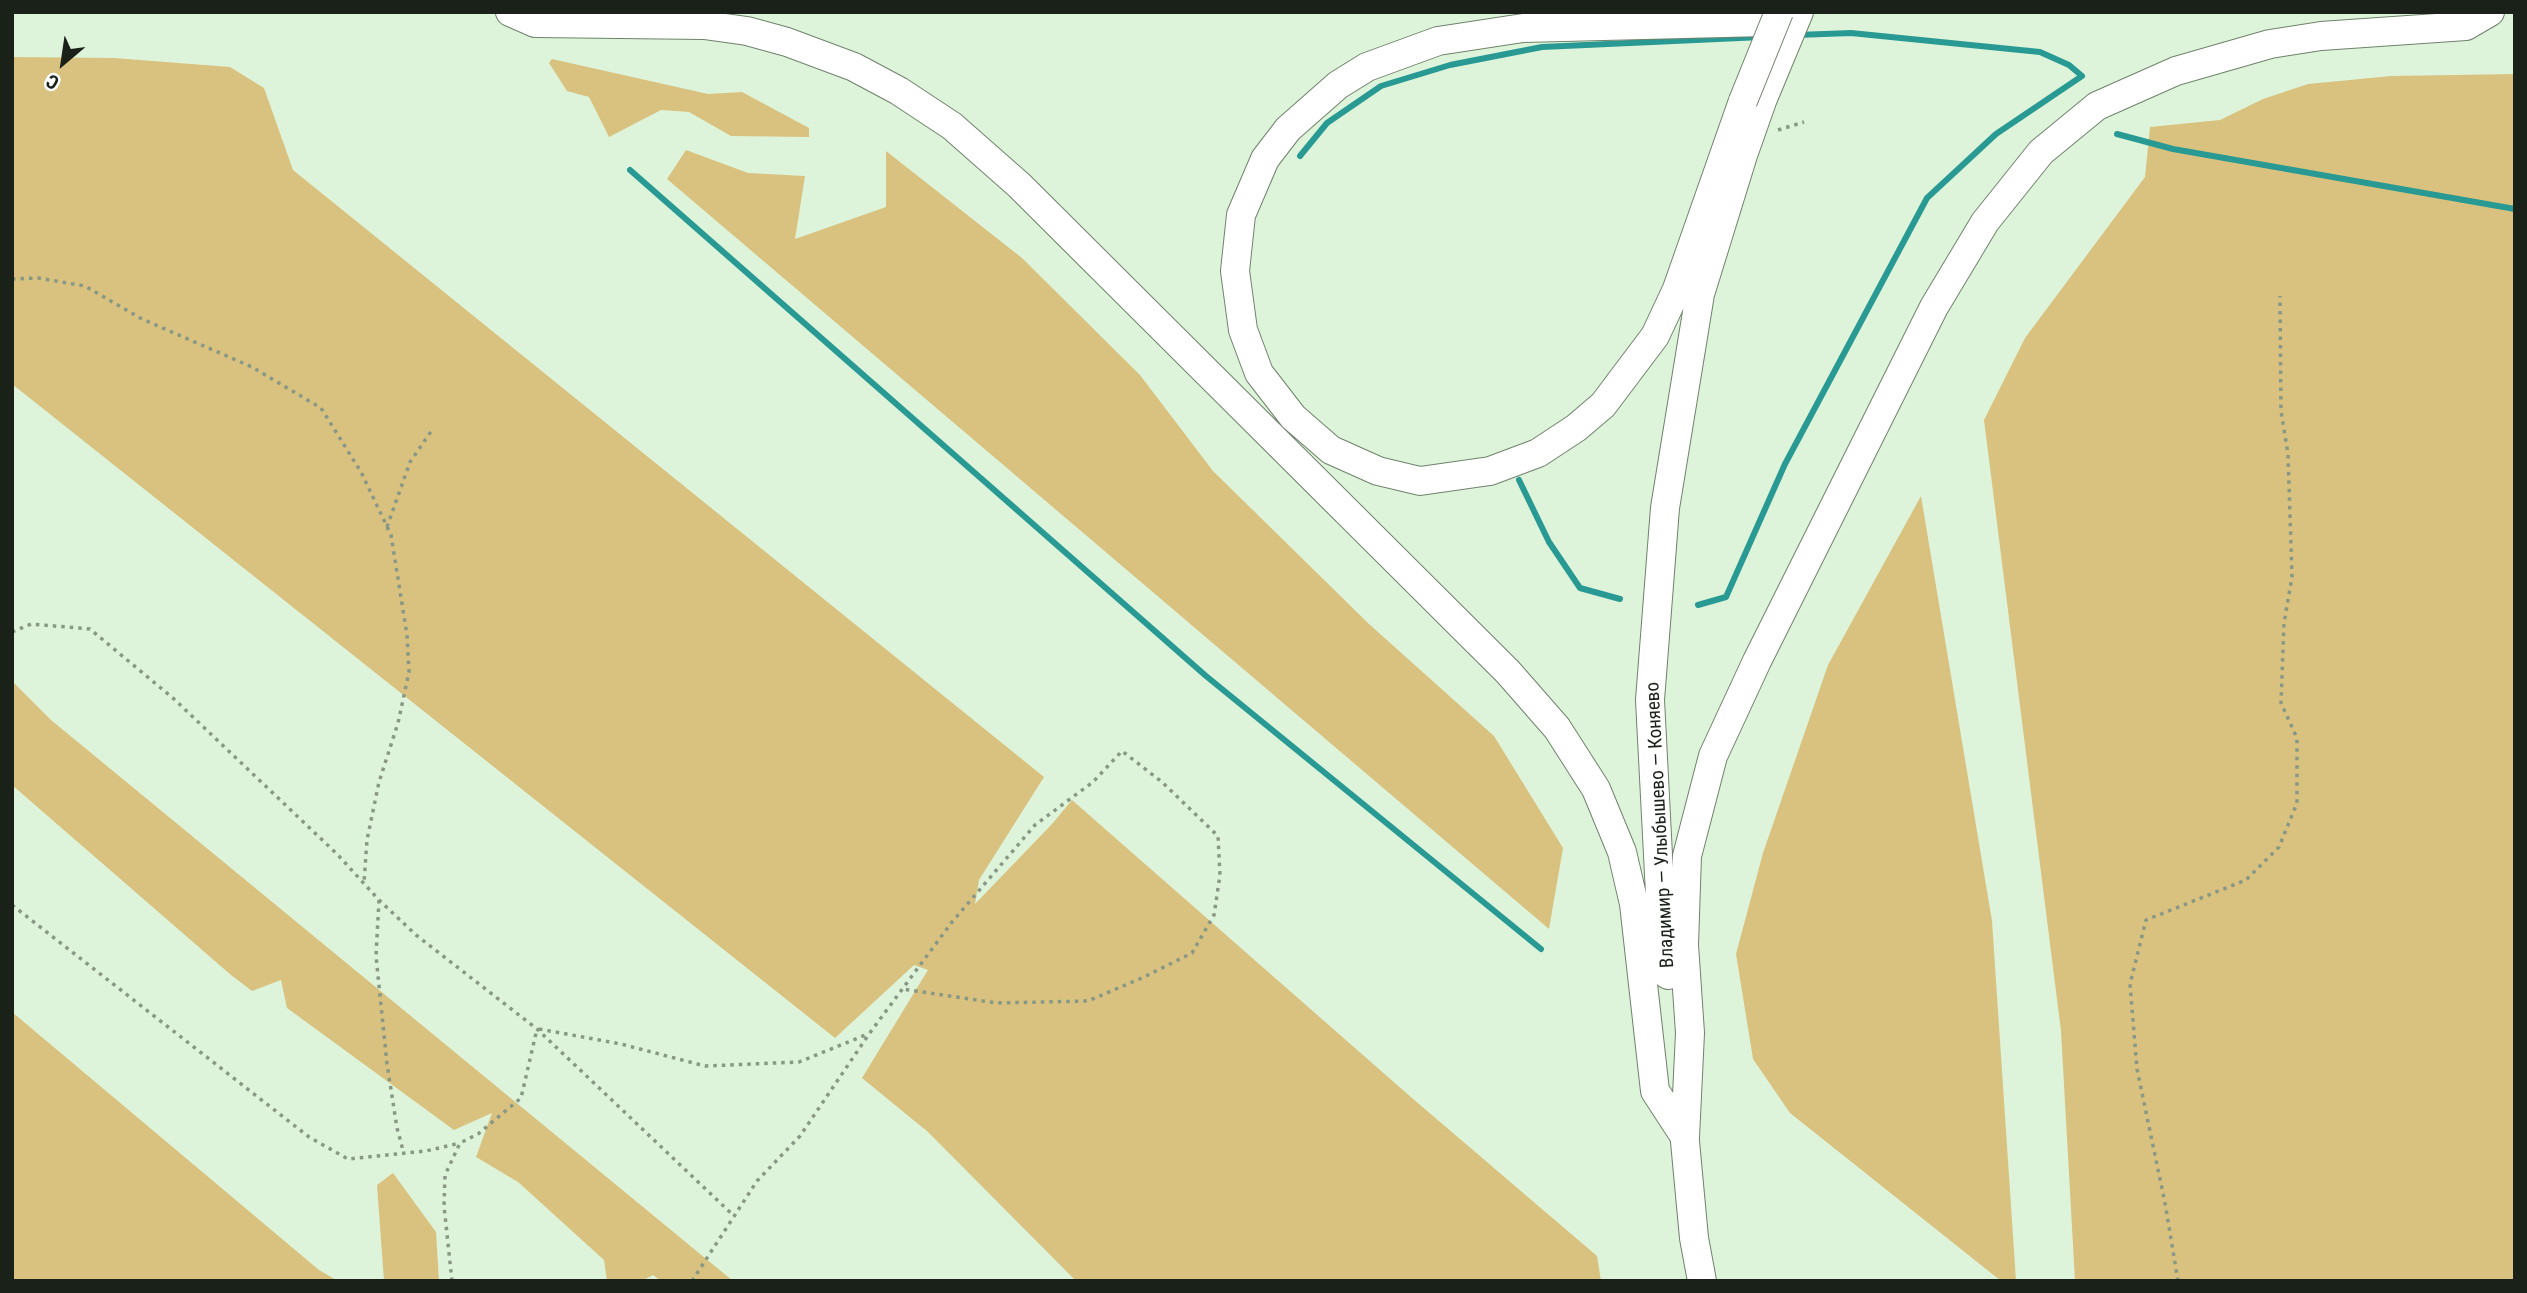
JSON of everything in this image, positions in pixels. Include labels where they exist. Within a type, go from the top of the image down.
[{"type":"main road","points":[[510,12],[535,23],[704,25],[787,42],[854,67],[900,92],[952,126],[1019,185],[1508,672],[1557,728],[1595,789],[1622,852],[1634,904],[1655,1091],[1685,1137]]},
{"type":"main road","points":[[1779,12],[1753,101],[1677,289],[1655,336],[1603,405],[1576,428],[1538,453],[1490,471],[1420,481],[1378,471],[1331,450],[1293,416],[1259,373],[1243,330],[1235,271],[1241,215],[1265,159],[1288,129],[1338,85],[1367,67],[1450,39],[1523,28],[1764,22],[1798,12]]},
{"type":"main road","name":"Владимир — Улыбышево — Коняево","points":[[1692,1281],[1693,1238],[1660,894],[1650,700],[1665,508],[1700,294],[1753,101],[1798,12]]},
{"type":"main road","points":[[1685,1137],[1690,1033],[1684,945],[1687,856],[1713,756],[1757,661],[1934,306],[1985,222],[2041,152],[2097,106],[2176,71],[2270,44],[2334,35],[2466,26],[2490,12]]},
{"type":"main road","name":"Владимир — Улыбышево — Коняево","points":[[1693,1238],[1702,1281]]},
{"type":"path","points":[[1772,131],[1804,122]]},
{"type":"path","points":[[12,279],[38,278],[85,286],[142,319],[252,367],[321,408],[361,472],[391,535],[407,635],[409,672],[398,723],[379,782],[367,840],[364,883]]},
{"type":"path","points":[[2178,1281],[2137,1069],[2130,984],[2146,920],[2246,880],[2279,847],[2297,803],[2297,738],[2281,703],[2284,623],[2292,577],[2288,454],[2281,411],[2280,296]]},
{"type":"path","points":[[387,527],[410,463],[432,430]]},
{"type":"path","points":[[12,632],[32,624],[90,629],[174,699],[337,853],[416,935],[537,1029],[734,1216]]},
{"type":"path","points":[[692,1281],[757,1181],[800,1136],[869,1034],[902,989],[952,922],[1035,825],[1093,782],[1122,751],[1161,782],[1218,836],[1220,875],[1214,915],[1192,953],[1144,977],[1088,1001],[996,1003],[902,989]]},
{"type":"path","points":[[380,900],[376,956],[387,1064],[404,1154]]},
{"type":"path","points":[[12,905],[309,1137],[348,1159],[404,1154],[460,1143],[478,1134],[521,1098],[537,1029]]},
{"type":"path","points":[[537,1029],[621,1044],[705,1066],[799,1062],[869,1034]]},
{"type":"path","points":[[452,1281],[444,1206],[445,1175],[460,1143]]},
{"type":"shaded area","points":[[12,57],[114,58],[230,67],[264,88],[293,170],[1044,777],[979,880],[975,904],[1072,800],[1597,1256],[1601,1281],[1076,1281],[928,1132],[862,1078],[928,970],[914,965],[835,1038],[12,384]]},
{"type":"shaded area","points":[[552,59],[708,94],[742,92],[809,128],[809,137],[731,136],[689,112],[661,110],[609,137],[589,97],[567,91],[549,63]]},
{"type":"shaded area","points":[[2515,74],[2515,1281],[2075,1281],[2061,1031],[1984,420],[2025,338],[2145,177],[2150,127],[2220,120],[2263,99],[2308,84],[2391,76]]},
{"type":"shaded area","points":[[686,150],[748,173],[805,176],[795,239],[886,207],[886,151],[1022,258],[1140,375],[1213,471],[1369,624],[1494,736],[1563,848],[1549,929],[667,179]]},
{"type":"shaded area","points":[[1921,496],[1992,921],[2016,1281],[2001,1281],[1790,1113],[1753,1059],[1736,954],[1763,853],[1828,665]]},
{"type":"shaded area","points":[[12,681],[51,720],[733,1281],[661,1281],[653,1275],[642,1281],[607,1281],[604,1260],[518,1182],[476,1157],[492,1113],[454,1130],[287,1008],[281,980],[252,991],[231,975],[12,785]]},
{"type":"shaded area","points":[[12,1012],[319,1270],[338,1281],[12,1281]]},
{"type":"shaded area","points":[[393,1173],[436,1232],[439,1281],[384,1281],[377,1185]]},
{"type":"waterway","points":[[1698,605],[1726,597],[1785,464],[1927,198],[1996,134],[2082,76],[2069,65],[2040,52],[1851,33],[1797,35]]},
{"type":"waterway","points":[[1300,156],[1327,123],[1381,86],[1450,65],[1542,47],[1762,37]]},
{"type":"waterway","points":[[2117,134],[2173,149],[2515,209]]},
{"type":"waterway","points":[[630,170],[1206,676],[1541,949]]},
{"type":"waterway","points":[[1519,480],[1549,542],[1580,588],[1620,599]]}]
